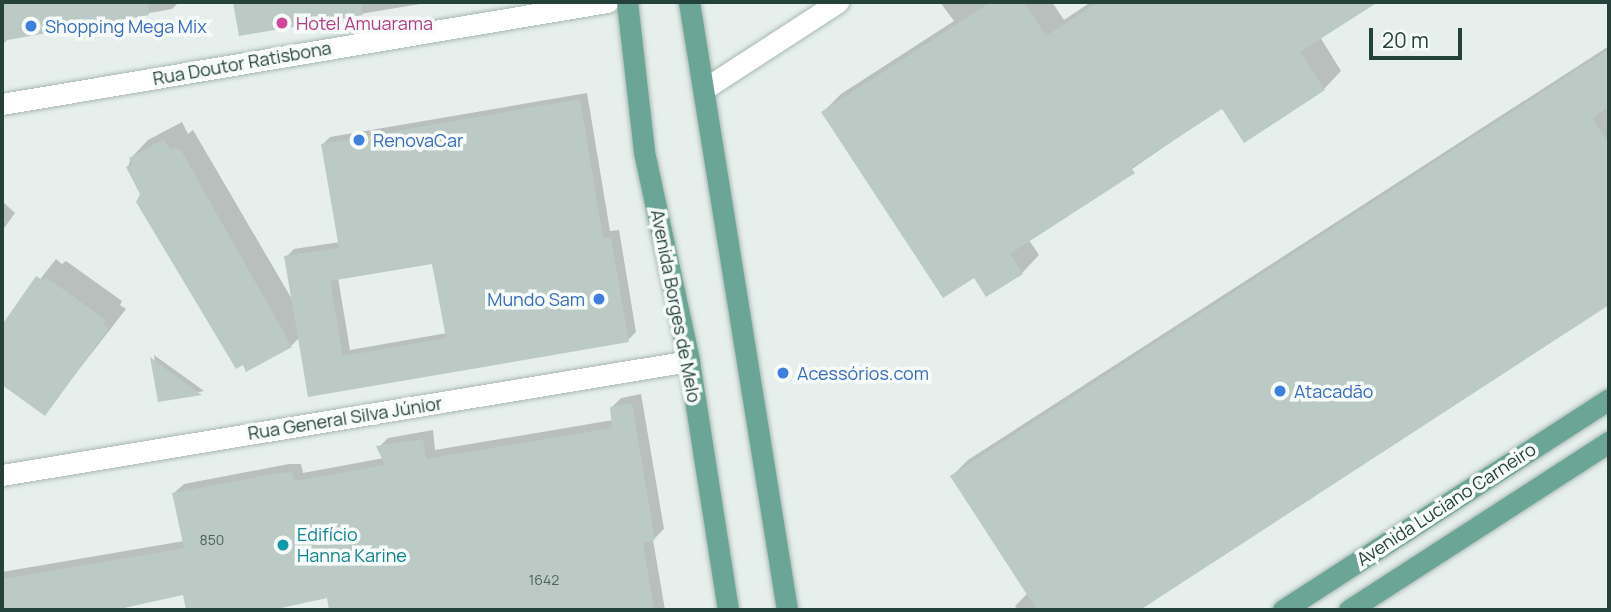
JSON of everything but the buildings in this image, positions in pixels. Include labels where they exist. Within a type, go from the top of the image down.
[{"type":"main road","name":"Avenida Borges de Melo","points":[[627,2],[644,152],[689,361],[728,610]]},
{"type":"main road","points":[[689,2],[787,610]]},
{"type":"main road","name":"Avenida Luciano Carneiro","points":[[1283,610],[1609,399]]},
{"type":"main road","name":"Avenida Luciano Carneiro","points":[[1349,610],[1609,442]]},
{"type":"street","name":"Rua Doutor Ratisbona","points":[[2,104],[607,2]]},
{"type":"street","points":[[704,89],[838,2]]},
{"type":"street","name":"Rua General Silva Júnior","points":[[2,475],[689,361]]},
{"type":"place","name":"Hotel Amuarama","points":[[282,23]]},
{"type":"place","name":"Shopping Mega Mix","points":[[31,26]]},
{"type":"place","name":"RenovaCar","points":[[359,140]]},
{"type":"place","name":"Mundo Sam","points":[[599,299]]},
{"type":"place","name":"Acessórios.com","points":[[783,373]]},
{"type":"place","name":"Atacadão","points":[[1280,391]]},
{"type":"place","name":"Edifício Hanna Karine","points":[[283,545]]}]
